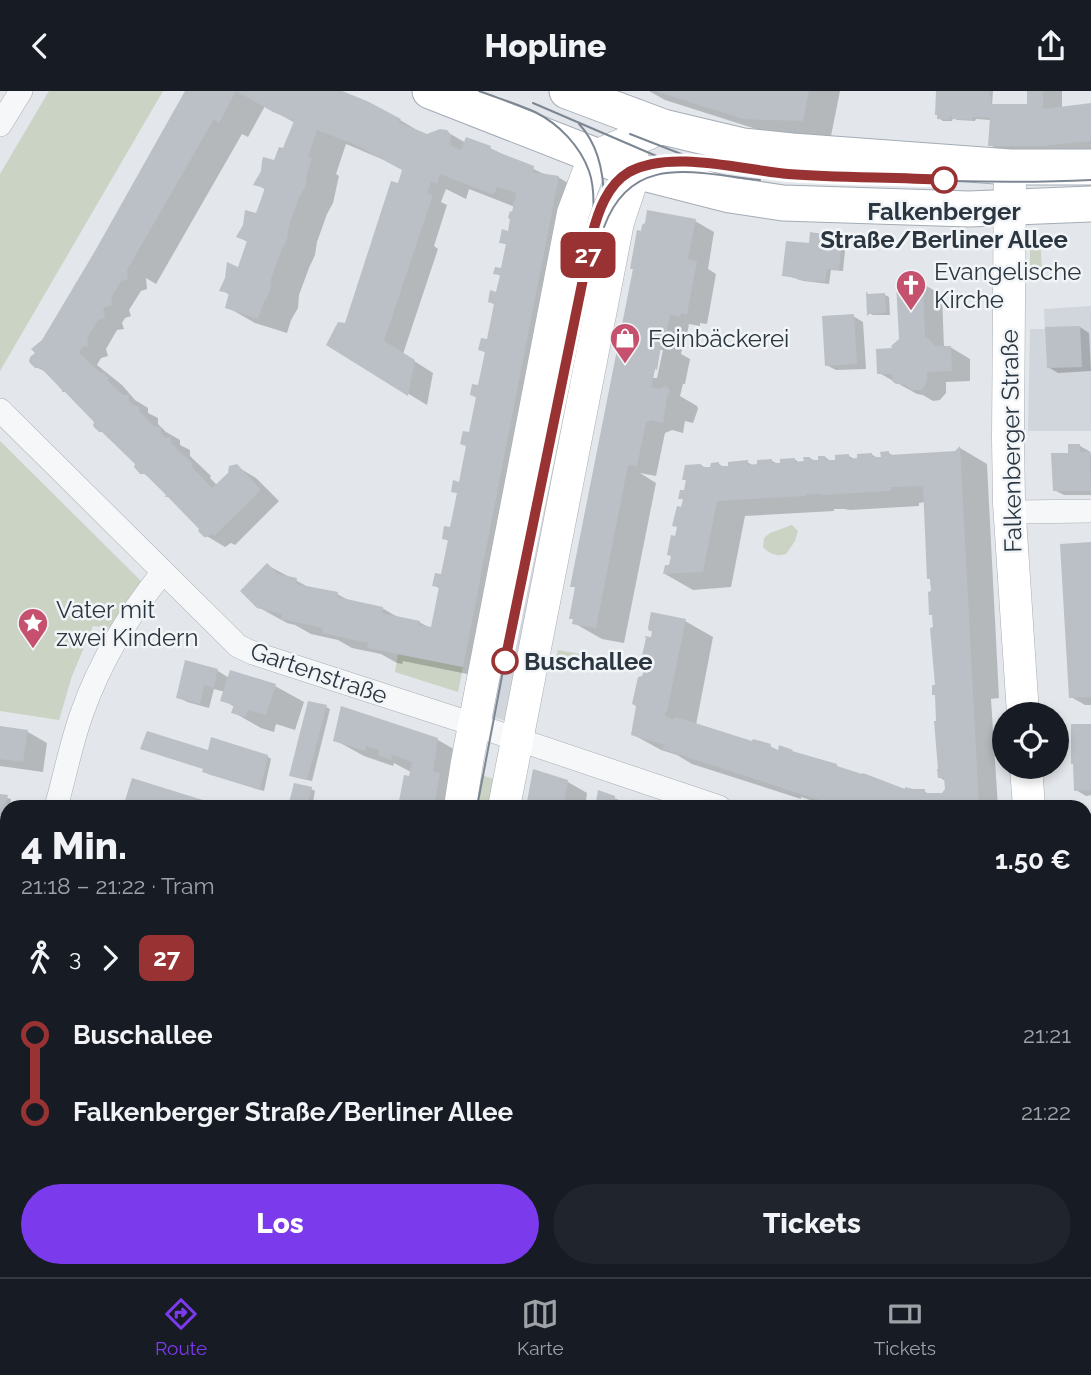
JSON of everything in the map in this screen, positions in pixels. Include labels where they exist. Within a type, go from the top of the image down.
[{"type":"main road","points":[[430,91],[594,157],[632,156],[730,195],[778,202],[969,209],[1091,204]]},
{"type":"main road","points":[[567,91],[663,127],[743,145],[1010,167],[1091,167]]},
{"type":"main road","points":[[609,107],[632,156]]},
{"type":"main road","points":[[505,800],[632,156],[663,127]]},
{"type":"main road","points":[[461,800],[573,213],[594,157]]},
{"type":"main road","name":"Falkenberger Straße","points":[[1010,167],[1008,438],[1022,702]]},
{"type":"main road","points":[[1027,779],[1028,800]]},
{"type":"street","points":[[0,125],[20,91]]},
{"type":"street","name":"Gartenstraße","points":[[0,410],[238,646],[698,800]]},
{"type":"street","points":[[1010,512],[1091,511]]},
{"type":"street","points":[[58,800],[82,714],[103,664],[125,626],[163,572]]},
{"type":"shaded area","points":[[587,208],[606,212],[600,265],[588,270],[579,269]]},
{"type":"shaded area","points":[[1091,306],[1091,431],[1028,431],[1030,329],[1045,329],[1044,309]]},
{"type":"shaded area","points":[[541,452],[559,455],[507,721],[489,716]]},
{"type":"green space","points":[[49,91],[163,91],[0,371],[0,174]]},
{"type":"green space","points":[[1040,235],[1042,272],[1030,267],[1030,240]]},
{"type":"green space","points":[[589,263],[600,265],[559,455],[541,452],[579,269],[588,270]]},
{"type":"green space","points":[[0,441],[141,581],[113,628],[93,626],[72,676],[59,720],[0,711]]},
{"type":"green space","points":[[792,525],[798,531],[786,554],[773,554],[763,547],[764,538],[770,533]]},
{"type":"green space","points":[[558,650],[613,660],[611,668],[556,658]]},
{"type":"green space","points":[[398,654],[463,667],[458,692],[395,672]]},
{"type":"green space","points":[[472,772],[503,782],[499,800],[467,800]]},
{"type":"building","points":[[185,91],[236,91],[219,123],[214,119],[127,270],[128,279],[121,281],[111,298],[113,305],[105,307],[105,318],[98,320],[87,338],[89,345],[82,347],[79,353],[109,378],[107,380],[123,395],[129,395],[129,401],[139,406],[139,411],[155,427],[161,427],[161,433],[166,438],[171,437],[171,443],[193,464],[191,466],[212,488],[228,473],[229,466],[237,464],[261,490],[214,536],[212,533],[207,537],[198,531],[145,474],[140,474],[134,467],[135,464],[93,426],[94,422],[41,368],[35,368],[29,362],[35,353],[31,349],[42,340]]},
{"type":"building","points":[[236,91],[342,91],[401,119],[398,122],[427,134],[440,129],[447,130],[451,135],[450,145],[461,150],[466,137],[534,166],[533,172],[559,176],[463,667],[367,648],[368,643],[322,633],[323,628],[281,619],[282,614],[257,608],[240,591],[267,563],[278,574],[297,578],[296,584],[338,592],[337,597],[383,607],[382,613],[420,621],[419,625],[431,627],[439,587],[432,586],[435,573],[441,574],[448,540],[442,539],[444,526],[450,527],[457,493],[451,492],[453,480],[459,482],[466,446],[460,444],[463,431],[469,432],[476,397],[470,395],[472,384],[478,385],[485,352],[478,350],[481,338],[487,339],[494,304],[488,302],[490,290],[496,292],[500,275],[493,274],[495,267],[501,268],[506,244],[499,243],[502,229],[508,231],[508,218],[516,193],[497,187],[495,193],[491,194],[440,174],[437,184],[431,181],[427,193],[433,195],[384,341],[415,360],[408,396],[326,345],[338,322],[345,323],[391,181],[398,183],[402,170],[354,144],[317,130],[308,157],[312,158],[306,186],[299,197],[287,239],[271,279],[270,292],[258,319],[225,308],[229,293],[219,291],[225,278],[227,262],[238,267],[247,241],[236,237],[243,225],[245,210],[256,213],[265,188],[253,185],[261,171],[263,157],[274,160],[279,147],[283,148],[294,121]]},
{"type":"building","points":[[655,91],[809,91],[803,121],[743,119]]},
{"type":"building","points":[[936,91],[990,91],[991,104],[1027,104],[1027,91],[1043,91],[1043,109],[1091,103],[1091,141],[1042,146],[988,146],[990,118],[951,119],[952,116],[949,116],[949,120],[937,119]]},
{"type":"building","points":[[647,210],[696,219],[688,259],[697,261],[687,314],[681,313],[680,317],[670,314],[666,335],[663,334],[651,387],[659,389],[665,386],[670,392],[663,423],[651,420],[646,422],[637,466],[628,465],[596,628],[572,624],[573,619],[569,619],[575,587],[570,587],[633,269],[630,269],[637,230],[641,231],[645,223]]},
{"type":"building","points":[[810,232],[842,237],[839,270],[827,269],[825,282],[782,276],[786,241],[809,243]]},
{"type":"building","name":"Evangelische Kirche","points":[[915,282],[923,282],[925,338],[934,346],[951,346],[952,371],[927,372],[927,381],[922,390],[909,390],[904,384],[896,384],[892,381],[892,374],[877,374],[876,349],[892,348],[899,339],[896,283],[912,285]]},
{"type":"building","points":[[866,291],[868,294],[885,293],[886,313],[867,316]]},
{"type":"building","points":[[854,314],[857,364],[825,366],[822,316]]},
{"type":"building","points":[[1080,326],[1082,367],[1047,368],[1045,327]]},
{"type":"building","points":[[1068,444],[1080,444],[1080,452],[1090,451],[1091,491],[1053,491],[1051,453],[1068,453]]},
{"type":"building","points":[[960,446],[979,800],[819,800],[662,749],[664,745],[631,735],[636,706],[632,704],[638,677],[642,676],[644,671],[639,669],[646,638],[644,636],[651,637],[652,631],[648,628],[651,612],[686,619],[666,717],[676,717],[752,741],[753,739],[771,744],[770,747],[778,750],[779,745],[905,789],[925,789],[925,793],[942,793],[945,789],[944,778],[938,778],[935,695],[932,695],[932,685],[935,685],[930,628],[933,627],[932,615],[929,615],[928,592],[931,591],[930,579],[927,579],[923,486],[891,487],[891,491],[717,501],[703,572],[663,574],[671,556],[667,555],[671,535],[675,536],[677,527],[672,526],[677,506],[681,507],[683,499],[678,499],[680,490],[684,490],[686,480],[682,480],[685,465],[701,464],[701,467],[710,467],[711,463],[719,462],[719,466],[728,466],[728,462],[748,460],[748,465],[757,464],[757,460],[772,459],[772,463],[780,463],[780,459],[795,458],[794,462],[804,461],[803,457],[818,460],[818,456],[825,456],[825,460],[835,460],[835,455],[849,454],[849,459],[857,458],[857,454],[872,453],[872,457],[881,457],[880,452],[889,451],[889,455],[955,451]]},
{"type":"building","points":[[1091,542],[1091,697],[1069,698],[1060,544]]},
{"type":"building","points":[[185,660],[218,669],[214,688],[204,685],[200,704],[176,698]]},
{"type":"building","points":[[230,670],[276,684],[266,715],[248,710],[245,717],[231,713],[234,705],[220,701]]},
{"type":"building","points":[[308,701],[327,705],[307,780],[289,776]]},
{"type":"building","points":[[341,706],[438,738],[433,771],[440,773],[435,800],[399,800],[404,775],[409,776],[412,762],[392,755],[391,760],[378,755],[379,750],[366,746],[365,751],[333,741]]},
{"type":"building","points":[[1071,724],[1091,724],[1091,790],[1074,791]]},
{"type":"building","points":[[0,726],[28,730],[23,762],[0,759]]},
{"type":"building","points":[[147,731],[208,750],[211,737],[268,755],[260,790],[140,749]]},
{"type":"building","points":[[533,769],[568,780],[564,800],[527,800]]},
{"type":"building","points":[[132,778],[203,800],[125,800]]},
{"type":"building","points":[[294,783],[312,787],[309,800],[290,800]]},
{"type":"building","points":[[598,790],[615,796],[615,800],[596,800]]},
{"type":"building","points":[[0,794],[8,795],[7,800],[0,800]]},
{"type":"tram line","points":[[479,91],[535,112],[568,137],[589,171],[593,219]]},
{"type":"tram line","points":[[533,103],[668,161]]},
{"type":"tram line","points":[[579,124],[596,150],[603,181],[604,202]]},
{"type":"tram line","points":[[630,134],[689,157]]},
{"type":"tram line","name":"27","points":[[505,661],[592,235],[599,211],[612,186],[632,170],[672,161],[788,174],[944,180]]},
{"type":"tram line","points":[[478,800],[591,235],[601,206],[617,181],[633,170],[670,162],[711,163],[792,174],[867,178],[979,182],[1091,180]]},
{"type":"tram line","points":[[604,227],[616,203],[631,187],[649,177],[690,172],[760,180]]},
{"type":"place","name":"Falkenberger Straße/Berliner Allee","points":[[944,180]]},
{"type":"place","name":"Evangelische Kirche","points":[[911,312]]},
{"type":"place","name":"Feinbäckerei","points":[[625,365]]},
{"type":"place","name":"Vater mit zwei Kindern","points":[[33,650]]},
{"type":"place","name":"Buschallee","points":[[505,661]]}]
